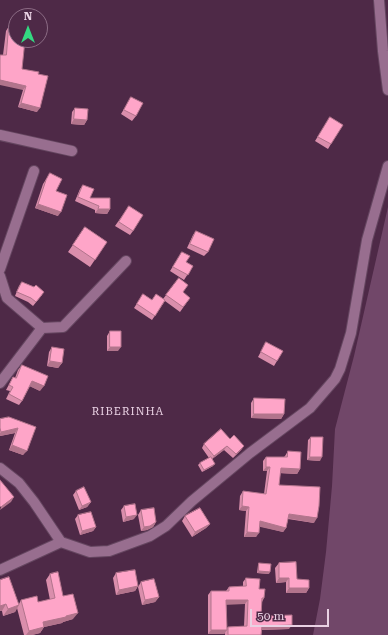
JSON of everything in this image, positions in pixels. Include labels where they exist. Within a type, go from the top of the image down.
[{"type":"street","points":[[379,0],[388,90]]},
{"type":"street","points":[[0,135],[72,151]]},
{"type":"street","points":[[0,468],[19,483],[34,502],[61,542],[90,552],[109,551],[150,536],[166,526],[192,501],[250,453],[310,408],[335,379],[340,370],[351,333],[367,240],[388,166]]},
{"type":"street","points":[[0,269],[34,171]]},
{"type":"street","points":[[0,276],[7,298],[42,328],[63,327],[126,261]]},
{"type":"street","points":[[0,383],[42,328]]},
{"type":"street","points":[[0,570],[61,542]]},
{"type":"shaded area","points":[[388,207],[388,635],[313,635],[320,599],[326,552],[335,429],[354,356]]},
{"type":"building","points":[[8,36],[8,48],[24,48],[22,69],[39,72],[38,74],[48,76],[40,108],[21,103],[26,86],[0,80],[0,55],[6,55]]},
{"type":"building","points":[[131,97],[143,103],[136,116],[124,110]]},
{"type":"building","points":[[75,108],[88,109],[87,120],[74,119]]},
{"type":"building","points":[[330,117],[343,125],[331,144],[318,137]]},
{"type":"building","points":[[50,173],[62,179],[56,191],[67,195],[61,212],[38,204],[46,180]]},
{"type":"building","points":[[83,185],[94,189],[90,198],[110,198],[110,209],[98,209],[99,206],[78,197]]},
{"type":"building","points":[[129,206],[143,215],[133,231],[119,222]]},
{"type":"building","points":[[85,227],[107,242],[95,260],[73,245]]},
{"type":"building","points":[[196,231],[214,239],[208,252],[190,244]]},
{"type":"building","points":[[182,252],[190,256],[186,262],[193,266],[188,275],[173,267]]},
{"type":"building","points":[[179,278],[188,285],[183,292],[190,298],[183,307],[166,295]]},
{"type":"building","points":[[22,282],[34,287],[36,285],[44,292],[36,302],[31,298],[17,292]]},
{"type":"building","points":[[143,294],[152,300],[156,294],[165,300],[155,316],[137,304]]},
{"type":"building","points":[[110,331],[121,331],[121,347],[110,347]]},
{"type":"building","points":[[266,342],[283,351],[277,361],[261,352]]},
{"type":"building","points":[[52,347],[64,349],[62,363],[50,361]]},
{"type":"building","points":[[22,365],[48,376],[44,386],[32,381],[22,401],[9,394],[13,387],[9,385],[13,377],[16,378]]},
{"type":"building","points":[[254,398],[285,399],[284,414],[254,414]]},
{"type":"building","points":[[9,417],[36,427],[27,451],[12,445],[18,428],[1,432],[0,419]]},
{"type":"building","points":[[221,429],[230,439],[234,435],[244,446],[236,454],[227,446],[214,456],[204,444]]},
{"type":"building","points":[[311,437],[323,437],[322,457],[310,457]]},
{"type":"building","points":[[288,451],[301,452],[300,469],[281,468],[279,485],[320,487],[317,518],[289,514],[286,528],[260,521],[259,533],[247,532],[249,507],[242,506],[243,491],[266,494],[270,467],[266,467],[266,457],[287,457]]},
{"type":"building","points":[[211,457],[215,464],[204,470],[200,463]]},
{"type":"building","points":[[0,480],[14,497],[1,507],[0,506]]},
{"type":"building","points":[[84,487],[91,502],[82,506],[76,491]]},
{"type":"building","points":[[135,504],[137,515],[126,517],[124,506]]},
{"type":"building","points":[[154,508],[156,522],[150,526],[144,527],[141,510]]},
{"type":"building","points":[[200,508],[210,524],[195,532],[185,516]]},
{"type":"building","points":[[91,512],[96,527],[82,531],[78,515]]},
{"type":"building","points":[[296,562],[297,579],[309,580],[309,588],[289,588],[289,578],[279,578],[279,563]]},
{"type":"building","points":[[259,563],[271,564],[270,572],[259,571]]},
{"type":"building","points":[[135,570],[138,586],[119,590],[116,573]]},
{"type":"building","points":[[58,572],[63,596],[73,594],[78,613],[43,622],[44,627],[29,631],[21,600],[37,596],[38,602],[55,598],[50,574]]},
{"type":"building","points":[[9,577],[19,605],[8,609],[6,604],[0,606],[0,580]]},
{"type":"building","points":[[246,578],[260,579],[259,589],[265,589],[264,598],[262,598],[261,616],[292,615],[292,625],[262,626],[261,635],[228,635],[228,627],[247,626],[248,600],[226,600],[227,630],[211,630],[211,591],[229,591],[229,587],[246,586]]},
{"type":"building","points":[[154,579],[159,597],[145,600],[141,582]]},
{"type":"district","name":"RIBERINHA","points":[[128,412]]}]
